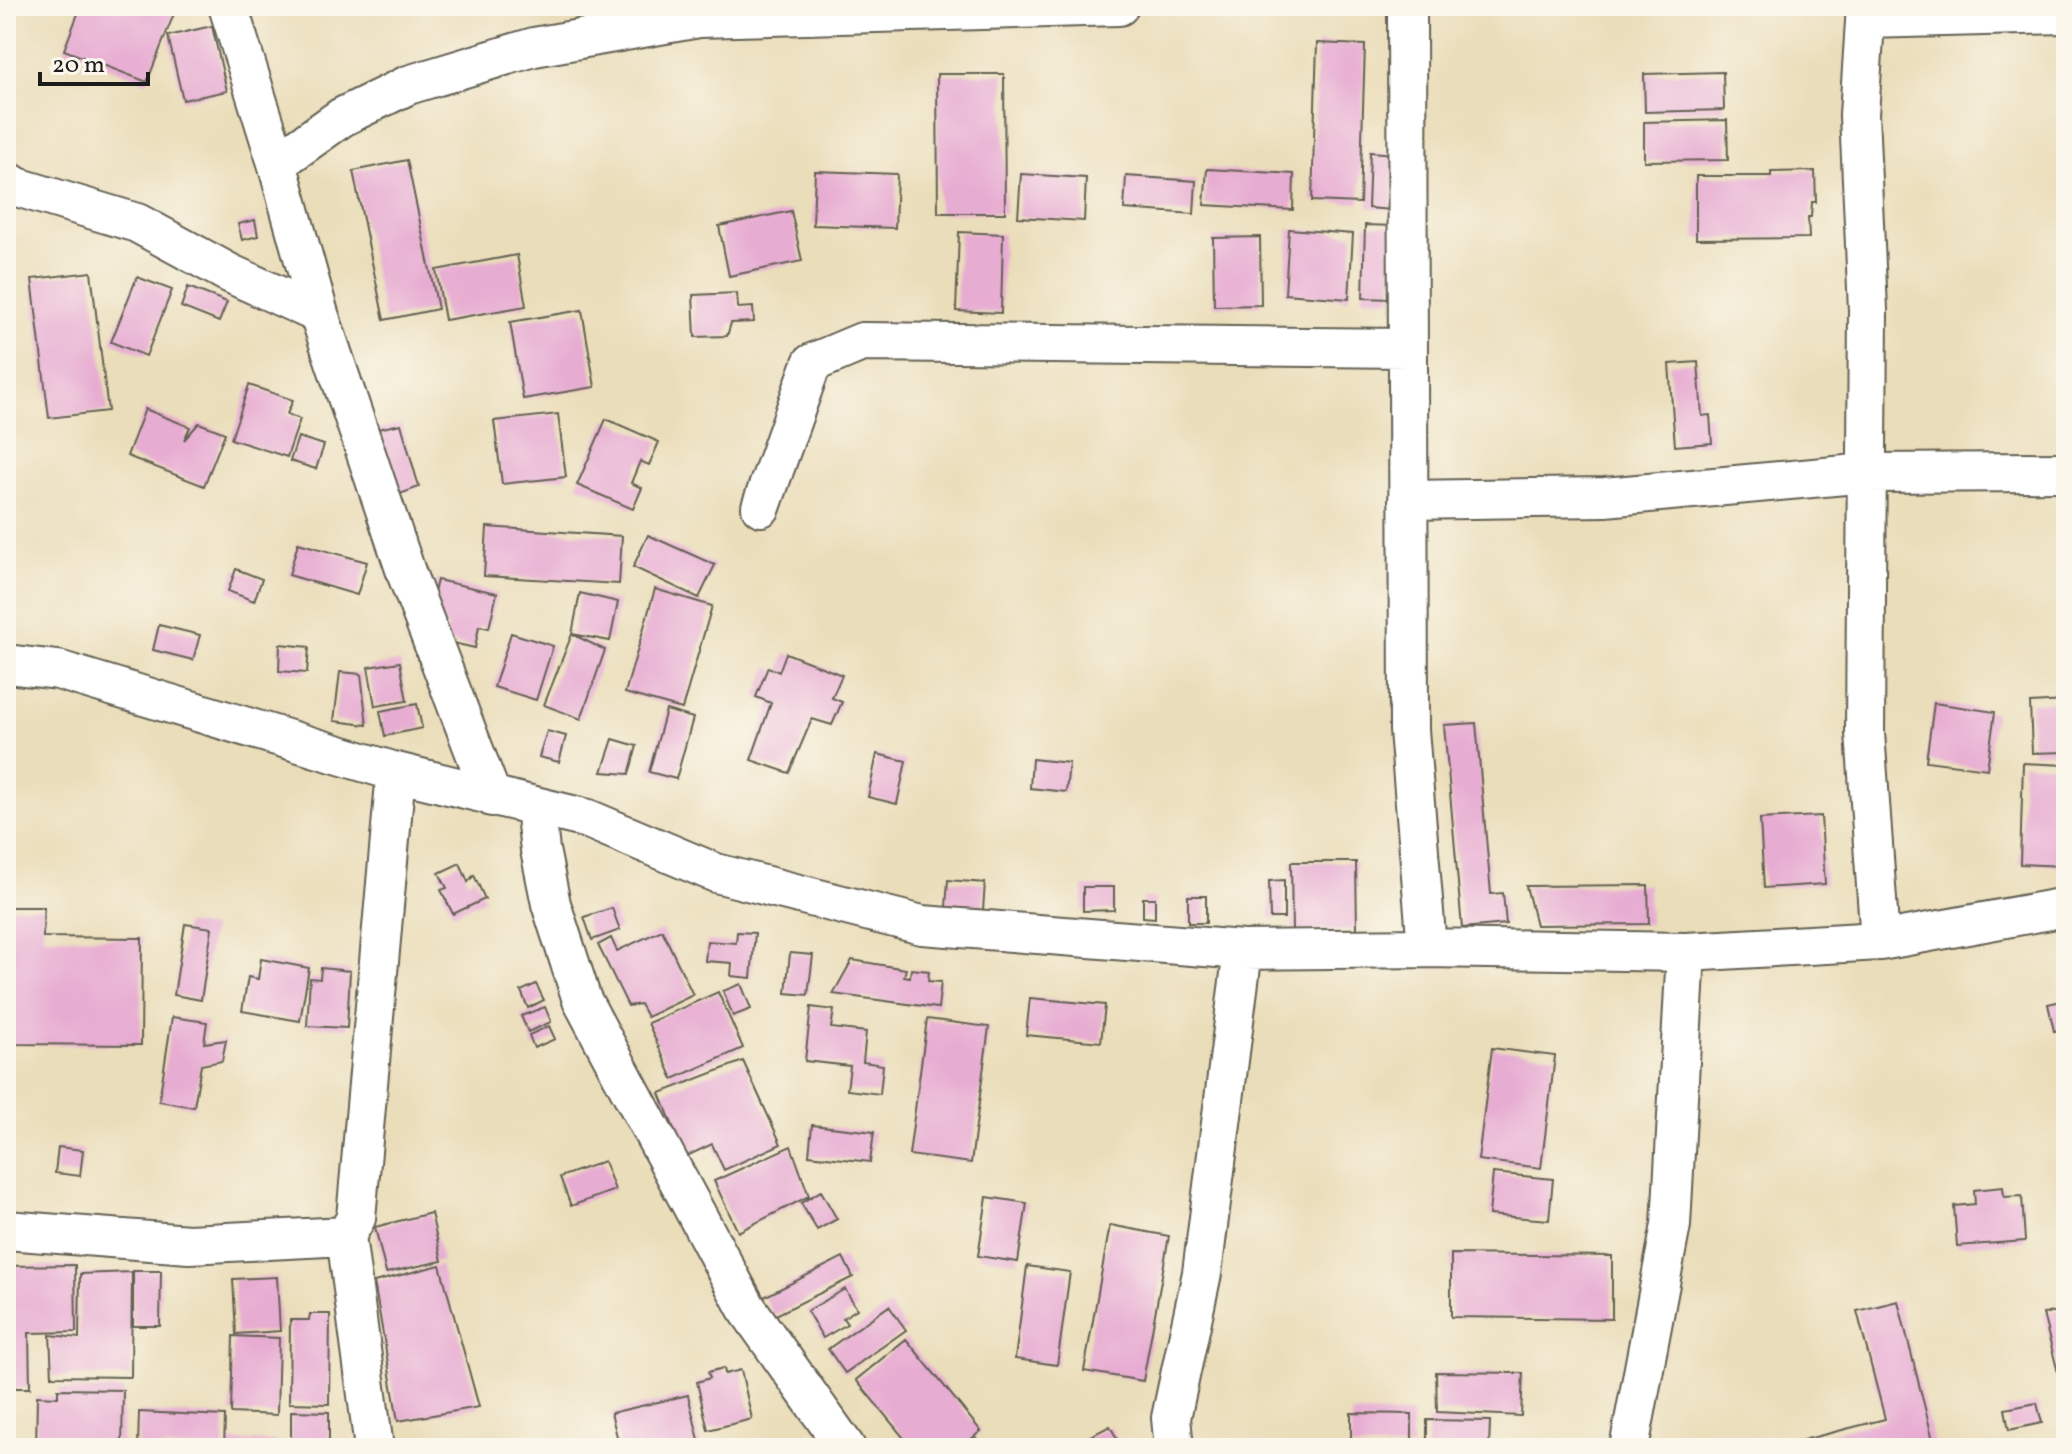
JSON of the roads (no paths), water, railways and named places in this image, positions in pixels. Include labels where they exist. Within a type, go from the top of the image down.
[{"type":"street","points":[[228,6],[277,163],[319,314],[407,575],[492,797]]},
{"type":"street","points":[[277,163],[342,117],[408,85],[534,47],[699,18],[1119,6]]},
{"type":"street","points":[[1407,6],[1409,730],[1427,948]]},
{"type":"street","points":[[1880,941],[1865,733],[1868,310],[1859,115],[1866,12],[2066,14]]},
{"type":"street","points":[[6,180],[17,187],[137,223],[229,273],[319,314]]},
{"type":"street","points":[[761,507],[812,363],[862,342],[1407,348]]},
{"type":"street","points":[[1408,500],[1605,497],[1867,473],[2066,472]]},
{"type":"street","points":[[6,664],[58,670],[396,772],[588,819],[716,873],[922,925],[1243,950],[1427,948],[1686,952],[1880,941],[2066,907]]},
{"type":"street","points":[[374,1448],[346,1236],[356,1218],[396,772]]},
{"type":"street","points":[[535,807],[551,904],[582,1000],[746,1307],[846,1448]]},
{"type":"street","points":[[1174,1448],[1171,1418],[1202,1273],[1243,950]]},
{"type":"street","points":[[1629,1448],[1671,1225],[1686,952]]},
{"type":"street","points":[[6,1230],[189,1244],[346,1236]]}]
